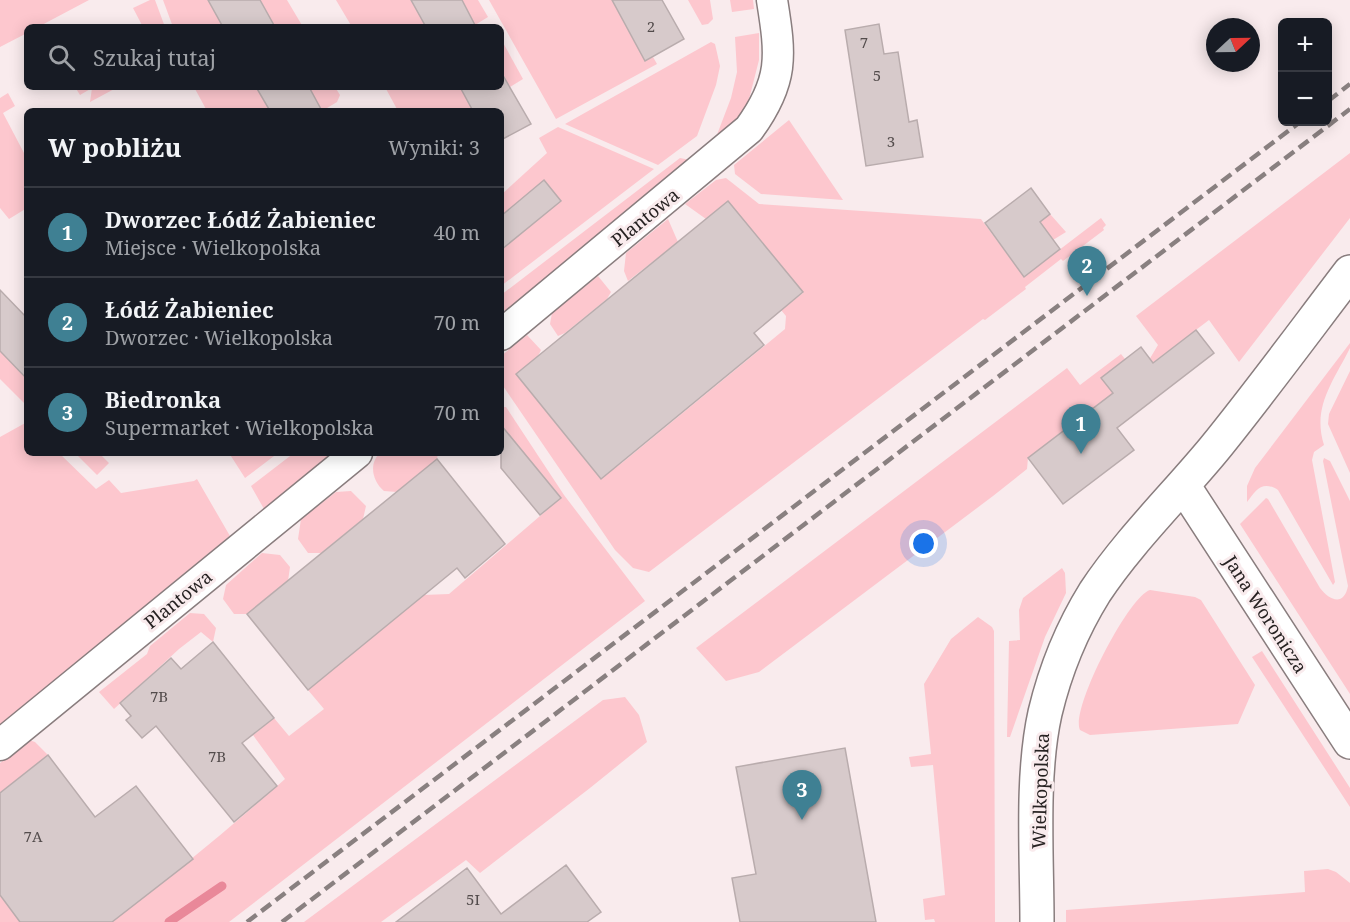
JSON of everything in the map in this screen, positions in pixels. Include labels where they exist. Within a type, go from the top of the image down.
[{"type":"street","name":"Plantowa","points":[[504,333],[715,160],[749,129],[760,114],[773,87],[777,71],[779,42],[772,0]]},
{"type":"street","name":"Wielkopolska","points":[[1037,922],[1039,753],[1042,725],[1053,683],[1073,632],[1096,591],[1120,559],[1214,448],[1350,272]]},
{"type":"street","name":"Plantowa","points":[[0,745],[353,456]]},
{"type":"street","name":"Jana Woronicza","points":[[1183,485],[1350,742]]},
{"type":"shaded area","points":[[0,0],[89,0],[44,24],[24,24],[24,35],[0,47]]},
{"type":"shaded area","points":[[155,0],[164,24],[141,24],[133,8]]},
{"type":"shaded area","points":[[163,0],[208,0],[221,24],[172,24]]},
{"type":"shaded area","points":[[260,0],[287,0],[301,24],[273,24]]},
{"type":"shaded area","points":[[336,0],[411,0],[424,24],[350,24]]},
{"type":"shaded area","points":[[462,0],[478,0],[488,17],[474,24]]},
{"type":"shaded area","points":[[489,0],[612,0],[645,61],[653,57],[657,64],[556,119]]},
{"type":"shaded area","points":[[688,0],[710,0],[713,19],[708,24],[702,25]]},
{"type":"shaded area","points":[[730,0],[753,0],[754,9],[732,12]]},
{"type":"shaded area","points":[[759,33],[759,60],[745,115],[715,140],[731,98],[737,72],[735,37]]},
{"type":"shaded area","points":[[711,42],[715,44],[720,66],[716,85],[697,136],[658,165],[565,124]]},
{"type":"shaded area","points":[[504,44],[523,79],[510,87],[504,76]]},
{"type":"shaded area","points":[[77,90],[89,90],[80,95]]},
{"type":"shaded area","points":[[92,90],[112,90],[90,102]]},
{"type":"shaded area","points":[[196,90],[258,90],[268,108],[205,108]]},
{"type":"shaded area","points":[[311,90],[337,90],[340,95],[337,102],[327,108],[320,108]]},
{"type":"shaded area","points":[[387,90],[462,90],[471,108],[396,108]]},
{"type":"shaded area","points":[[8,93],[15,106],[3,113],[24,153],[24,210],[9,219],[0,208],[0,98]]},
{"type":"shaded area","points":[[789,120],[843,200],[761,194],[735,174],[734,165]]},
{"type":"shaded area","points":[[558,127],[654,169],[504,284],[504,192],[547,153],[539,138]]},
{"type":"shaded area","points":[[1350,153],[1350,218],[1239,362],[1209,320],[1151,364],[1149,360],[1158,345],[1136,316]]},
{"type":"shaded area","points":[[680,158],[690,160],[508,310],[504,310],[504,293]]},
{"type":"shaded area","points":[[726,178],[759,204],[981,219],[1010,258],[1029,230],[1050,214],[1066,232],[1053,240],[1046,253],[1050,257],[1101,218],[1106,225],[1104,230],[1063,261],[1061,259],[1025,287],[1026,289],[985,320],[983,319],[649,572],[633,568],[615,550],[504,387],[504,354],[527,335],[541,350],[538,356],[601,478],[623,462],[785,329],[786,316],[781,310],[803,293],[728,202],[706,219],[685,204],[716,180]]},
{"type":"shaded area","points":[[668,219],[678,242],[628,281],[624,271],[626,253]]},
{"type":"shaded area","points":[[598,276],[611,292],[607,299],[565,333],[558,336],[550,324],[552,313]]},
{"type":"shaded area","points":[[1350,343],[1350,348],[1322,407],[1321,431],[1324,445],[1314,452],[1312,460],[1335,582],[1333,585],[1278,490],[1264,486],[1257,490],[1247,502],[1247,486],[1255,468]]},
{"type":"shaded area","points":[[0,351],[24,376],[24,403],[0,379]]},
{"type":"shaded area","points":[[1121,354],[1125,359],[1123,405],[1028,458],[1027,469],[759,672],[726,681],[696,648],[1067,368],[1080,385]]},
{"type":"shaded area","points":[[1350,371],[1350,473],[1328,424],[1329,414]]},
{"type":"shaded area","points":[[504,407],[564,495],[645,601],[229,922],[112,922],[200,852],[285,779],[253,735],[274,718],[289,736],[324,709],[308,690],[423,595],[449,594],[561,498],[504,429]]},
{"type":"shaded area","points":[[24,424],[24,456],[62,456],[96,489],[109,480],[121,493],[197,479],[230,536],[0,725],[0,437]]},
{"type":"shaded area","points":[[78,456],[102,456],[109,463],[97,475]]},
{"type":"shaded area","points":[[231,456],[274,456],[245,478]]},
{"type":"shaded area","points":[[290,456],[328,456],[264,509],[251,486]]},
{"type":"shaded area","points":[[438,456],[437,459],[397,492],[384,491],[377,483],[373,473],[376,457]]},
{"type":"shaded area","points":[[1324,458],[1330,461],[1350,501],[1350,694],[1240,524],[1266,498],[1268,499],[1320,588],[1332,598],[1343,597],[1348,586]]},
{"type":"shaded area","points":[[351,491],[366,506],[363,519],[321,553],[308,553],[298,539],[301,519],[336,492]]},
{"type":"shaded area","points":[[262,553],[280,555],[290,567],[288,581],[247,614],[234,614],[223,599],[226,585]]},
{"type":"shaded area","points":[[1062,568],[1065,573],[1066,593],[1045,637],[1010,737],[1007,737],[1009,641],[1020,640],[1019,610],[1023,598]]},
{"type":"shaded area","points":[[1150,590],[1201,600],[1255,685],[1238,724],[1090,735],[1080,730],[1079,719],[1084,701],[1103,655],[1128,612],[1140,597]]},
{"type":"shaded area","points":[[190,613],[204,614],[216,628],[213,642],[201,632],[179,649],[114,709],[99,692],[147,654],[150,646]]},
{"type":"shaded area","points":[[978,617],[994,631],[995,922],[935,922],[934,919],[925,920],[923,899],[945,895],[933,765],[911,767],[909,757],[931,754],[924,684],[951,639]]},
{"type":"shaded area","points":[[1262,651],[1350,788],[1350,807],[1252,657]]},
{"type":"shaded area","points":[[625,697],[639,715],[647,742],[480,873],[466,860],[381,922],[304,922],[603,700]]},
{"type":"shaded area","points":[[29,740],[35,742],[48,755],[0,793],[0,763]]},
{"type":"shaded area","points":[[1328,869],[1350,883],[1350,922],[1066,922],[1066,910],[1305,892],[1304,871]]},
{"type":"shaded area","points":[[0,895],[20,922],[0,922]]},
{"type":"building","points":[[208,0],[260,0],[273,24],[221,24]]},
{"type":"building","points":[[411,0],[462,0],[474,24],[424,24]]},
{"type":"building","points":[[612,0],[662,0],[684,39],[645,61]]},
{"type":"building","points":[[879,24],[884,54],[898,52],[909,122],[917,120],[923,157],[866,166],[845,30]]},
{"type":"building","points":[[504,77],[531,124],[504,138],[504,108],[471,108],[462,90],[504,90]]},
{"type":"building","points":[[258,90],[311,90],[320,108],[268,108]]},
{"type":"building","points":[[544,180],[561,201],[504,248],[504,213]]},
{"type":"building","points":[[1031,188],[1050,214],[1040,222],[1060,249],[1024,277],[985,223]]},
{"type":"building","points":[[728,201],[803,292],[754,333],[764,345],[601,479],[516,374]]},
{"type":"building","points":[[0,290],[24,315],[24,376],[0,351]]},
{"type":"building","points":[[1196,330],[1214,353],[1117,428],[1134,450],[1063,504],[1028,458],[1113,393],[1101,378],[1141,347],[1153,363]]},
{"type":"building","points":[[504,429],[561,498],[540,515],[501,468],[501,456],[504,456]]},
{"type":"building","points":[[437,459],[505,544],[465,578],[457,568],[308,690],[247,614]]},
{"type":"building","points":[[213,642],[274,718],[242,743],[277,786],[234,822],[156,726],[142,738],[126,720],[131,716],[120,703],[171,658],[181,669]]},
{"type":"building","points":[[845,748],[876,922],[740,922],[732,878],[756,874],[736,767]]},
{"type":"building","points":[[48,755],[95,817],[136,786],[193,859],[112,922],[20,922],[0,895],[0,793]]},
{"type":"building","points":[[566,865],[601,912],[587,922],[396,922],[467,868],[501,914]]},
{"type":"waterway","points":[[169,922],[222,886]]},
{"type":"railway","points":[[1332,98],[1350,84]]},
{"type":"railway","points":[[282,922],[1350,109]]},
{"type":"railway","points":[[247,922],[1295,126]]},
{"type":"place","name":"Łódź Żabieniec","points":[[1087,296]]},
{"type":"place","name":"Dworzec Łódź Żabieniec","points":[[1081,454]]},
{"type":"place","name":"Biedronka","points":[[802,820]]}]
